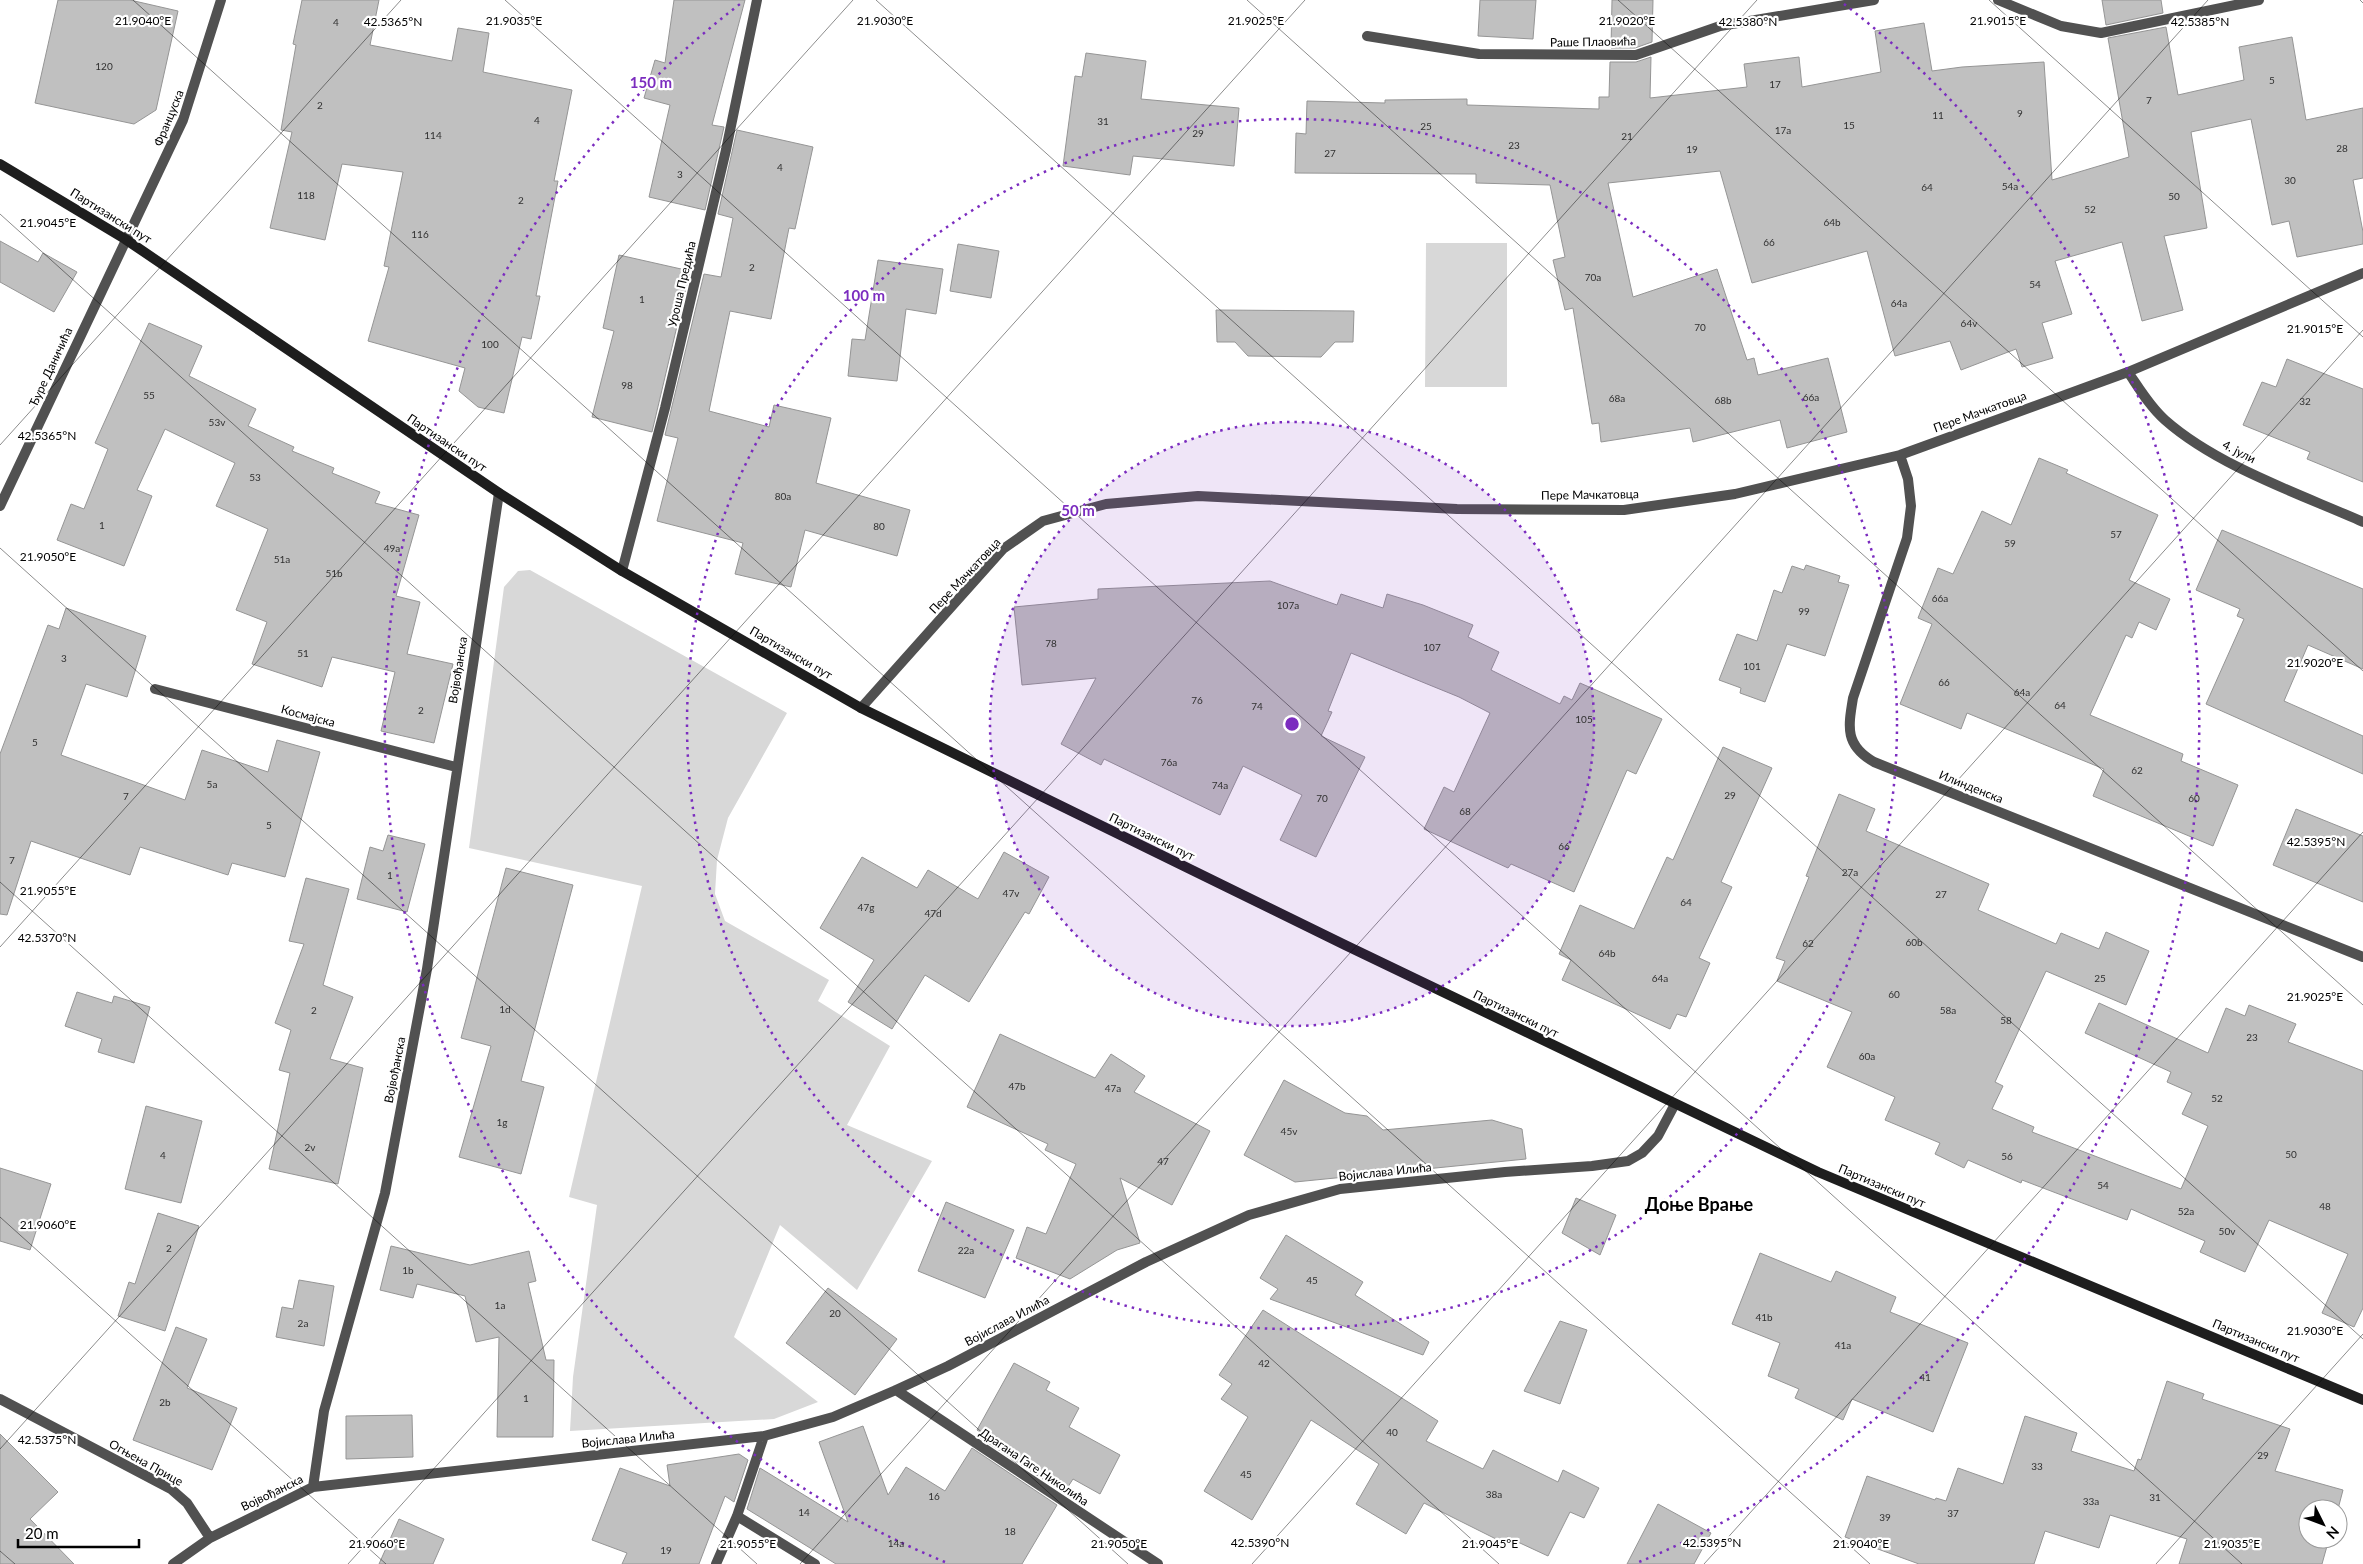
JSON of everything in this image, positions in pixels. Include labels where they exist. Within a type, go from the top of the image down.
[{"type":"main road","name":"Партизански пут","points":[[0,164],[125,239],[499,494],[622,571],[861,708],[1344,946],[1827,1176],[2363,1400]]},
{"type":"street","name":"Француска","points":[[125,239],[183,120],[221,0]]},
{"type":"street","name":"Уроша Предића","points":[[622,571],[668,398],[726,150],[757,0]]},
{"type":"street","name":"Раше Плаовића","points":[[1367,36],[1479,54],[1636,55],[1720,26],[1874,0]]},
{"type":"street","points":[[1998,0],[2061,26],[2101,33],[2259,0]]},
{"type":"street","name":"Ђуре Даничића","points":[[0,506],[125,239]]},
{"type":"street","name":"Пере Мачкатовца","points":[[861,708],[1003,549],[1043,521],[1106,504],[1198,496],[1457,509],[1624,510],[1735,494],[1900,455],[2128,372],[2363,273]]},
{"type":"street","name":"4. јули","points":[[2128,372],[2164,419],[2192,441],[2246,470],[2363,522]]},
{"type":"street","name":"Илинденска","points":[[1900,455],[1908,479],[1911,506],[1907,538],[1853,698],[1849,719],[1852,741],[1860,754],[1874,762],[2363,956]]},
{"type":"street","name":"Војвођанска","points":[[173,1564],[210,1538],[313,1487],[324,1411],[385,1193],[427,969],[456,767],[499,494]]},
{"type":"street","name":"Космајска","points":[[155,689],[456,767]]},
{"type":"street","name":"Војислава Илића","points":[[313,1487],[764,1436],[832,1417],[948,1366],[1146,1262],[1249,1215],[1340,1188],[1505,1172],[1592,1166],[1628,1161],[1642,1153],[1658,1136],[1675,1104]]},
{"type":"street","name":"Драгана Гаге Николића","points":[[896,1390],[1158,1564]]},
{"type":"street","name":"Огњена Прице","points":[[0,1400],[171,1489],[187,1503],[210,1538]]},
{"type":"street","points":[[716,1564],[737,1516],[764,1436]]},
{"type":"street","points":[[737,1516],[815,1564]]},
{"type":"shaded area","points":[[1426,243],[1507,243],[1507,387],[1425,387]]},
{"type":"shaded area","points":[[530,570],[787,713],[728,818],[717,860],[715,894],[725,921],[829,980],[818,1001],[890,1046],[847,1125],[932,1161],[857,1290],[780,1225],[734,1337],[818,1402],[774,1419],[570,1431],[573,1377],[597,1205],[569,1197],[642,886],[469,848],[504,587],[518,571]]},
{"type":"building","points":[[58,0],[130,0],[178,11],[156,110],[134,124],[35,103]]},
{"type":"building","points":[[302,0],[379,0],[370,45],[452,61],[458,28],[489,33],[483,72],[572,90],[554,181],[558,181],[536,296],[540,296],[531,339],[522,337],[504,413],[478,407],[459,391],[465,368],[368,341],[389,267],[384,266],[403,172],[342,164],[325,240],[270,228],[292,132],[281,130],[296,45],[293,44]]},
{"type":"building","points":[[674,0],[745,0],[712,125],[724,127],[705,210],[649,197],[670,105],[644,98],[655,60],[665,63]]},
{"type":"building","points":[[1480,0],[1536,0],[1533,39],[1478,36]]},
{"type":"building","points":[[1612,0],[1653,0],[1652,42],[1635,48],[1611,48]]},
{"type":"building","points":[[2102,0],[2161,0],[2163,13],[2106,25]]},
{"type":"building","points":[[1924,23],[1932,71],[1962,67],[2044,62],[2052,180],[2129,157],[2108,38],[2166,27],[2178,95],[2244,80],[2239,47],[2292,37],[2306,120],[2363,108],[2363,178],[2353,180],[2363,232],[2363,244],[2297,257],[2289,221],[2272,225],[2251,119],[2191,132],[2207,228],[2164,236],[2183,310],[2142,321],[2122,242],[2055,261],[2072,314],[2042,323],[2053,358],[2022,367],[2016,349],[1961,370],[1950,341],[1895,356],[1867,251],[1752,283],[1720,171],[1608,183],[1633,297],[1717,269],[1747,360],[1754,358],[1758,375],[1828,358],[1847,432],[1787,448],[1780,420],[1693,442],[1690,428],[1601,442],[1599,423],[1592,424],[1573,308],[1565,310],[1553,260],[1565,257],[1550,185],[1476,183],[1476,174],[1295,173],[1296,133],[1306,134],[1307,101],[1385,103],[1385,100],[1467,99],[1467,105],[1599,109],[1599,97],[1609,97],[1610,62],[1636,62],[1651,57],[1650,98],[1747,87],[1744,64],[1799,57],[1802,87],[1881,72],[1875,31]]},
{"type":"building","points":[[1086,53],[1146,61],[1141,99],[1239,108],[1234,166],[1133,156],[1130,175],[1063,166],[1075,76],[1082,77]]},
{"type":"building","points":[[737,130],[813,147],[795,229],[789,228],[771,319],[730,311],[709,411],[769,427],[774,405],[831,418],[816,483],[910,510],[897,556],[805,530],[791,587],[735,574],[743,543],[657,521],[678,438],[665,435],[704,274],[721,277],[733,218],[718,214]]},
{"type":"building","points":[[0,241],[38,262],[43,253],[77,272],[54,312],[0,282]]},
{"type":"building","points":[[958,244],[999,251],[991,298],[950,291]]},
{"type":"building","points":[[619,255],[690,271],[652,432],[592,417],[614,331],[603,328]]},
{"type":"building","points":[[878,260],[943,269],[936,314],[906,309],[897,381],[848,376],[852,339],[865,340]]},
{"type":"building","points":[[1216,310],[1354,311],[1353,342],[1335,342],[1321,357],[1248,356],[1235,342],[1217,342]]},
{"type":"building","points":[[149,323],[202,346],[189,376],[256,409],[248,426],[294,447],[292,451],[334,468],[332,473],[380,492],[375,503],[419,515],[396,596],[420,602],[407,654],[453,664],[434,743],[381,731],[395,672],[332,657],[322,687],[252,664],[267,622],[236,610],[268,529],[216,506],[235,463],[165,429],[137,490],[152,496],[124,566],[57,540],[71,504],[84,509],[108,449],[95,443]]},
{"type":"building","points":[[2287,359],[2363,389],[2363,482],[2307,459],[2310,452],[2243,425],[2262,382],[2276,387]]},
{"type":"building","points":[[2039,458],[2068,470],[2066,473],[2158,515],[2129,580],[2170,599],[2156,630],[2139,622],[2132,638],[2126,635],[2090,715],[2183,754],[2181,761],[2238,785],[2213,846],[2093,796],[2104,769],[1967,713],[1961,729],[1900,704],[1932,624],[1918,618],[1938,568],[1953,574],[1982,511],[2011,525]]},
{"type":"building","points":[[2222,530],[2363,589],[2363,669],[2308,645],[2284,701],[2363,736],[2363,774],[2206,704],[2244,619],[2237,616],[2240,609],[2196,590]]},
{"type":"building","points":[[1806,565],[1840,576],[1838,582],[1849,585],[1825,656],[1787,644],[1765,702],[1740,693],[1741,688],[1719,680],[1737,634],[1757,641],[1774,590],[1782,593],[1792,566],[1804,570]]},
{"type":"building","points":[[1270,581],[1337,605],[1341,594],[1383,608],[1387,594],[1423,605],[1473,625],[1468,637],[1499,652],[1491,670],[1560,704],[1564,696],[1572,700],[1580,683],[1662,719],[1636,774],[1627,770],[1574,892],[1511,864],[1508,868],[1424,829],[1444,787],[1454,792],[1490,713],[1459,697],[1351,653],[1328,711],[1332,712],[1321,736],[1365,757],[1316,857],[1280,840],[1302,795],[1243,766],[1220,815],[1104,759],[1101,765],[1061,744],[1096,678],[1022,685],[1014,607],[1098,599],[1098,589]]},
{"type":"building","points":[[66,608],[146,636],[127,697],[86,684],[61,755],[185,800],[202,750],[268,772],[277,740],[320,752],[285,877],[232,863],[228,875],[140,847],[130,875],[31,841],[7,915],[0,914],[0,754],[48,625],[59,629]]},
{"type":"building","points":[[1723,747],[1772,768],[1721,882],[1732,887],[1699,958],[1710,963],[1686,1017],[1677,1014],[1670,1029],[1562,980],[1571,960],[1559,954],[1580,905],[1634,929],[1667,857],[1673,860]]},
{"type":"building","points":[[1839,794],[1875,809],[1866,831],[1989,884],[1978,910],[2056,944],[2061,933],[2099,949],[2106,932],[2149,951],[2126,1005],[2046,971],[1995,1082],[2003,1086],[1992,1109],[2034,1127],[2032,1132],[2181,1189],[2208,1126],[2182,1114],[2192,1093],[2167,1082],[2171,1072],[2085,1033],[2099,1003],[2208,1053],[2226,1008],[2245,1016],[2249,1005],[2296,1024],[2288,1042],[2363,1071],[2363,1308],[2354,1327],[2322,1313],[2348,1254],[2269,1220],[2245,1272],[2200,1252],[2205,1241],[2131,1209],[2127,1220],[2022,1180],[2021,1183],[1968,1160],[1964,1168],[1935,1154],[1940,1143],[1885,1120],[1895,1097],[1827,1067],[1852,1012],[1777,981],[1785,961],[1776,958],[1809,877],[1806,876]]},
{"type":"building","points":[[2296,809],[2363,836],[2363,902],[2273,865]]},
{"type":"building","points":[[388,835],[425,844],[407,912],[357,899],[370,847],[383,851]]},
{"type":"building","points":[[1004,852],[1049,877],[1029,914],[1025,912],[969,1002],[925,975],[892,1029],[848,1002],[874,960],[820,928],[862,857],[917,888],[928,870],[978,899]]},
{"type":"building","points":[[506,868],[573,885],[521,1081],[544,1087],[521,1174],[459,1157],[491,1046],[461,1038]]},
{"type":"building","points":[[306,878],[349,889],[323,985],[353,997],[330,1059],[363,1068],[338,1184],[269,1169],[290,1073],[279,1070],[291,1030],[275,1023],[304,944],[289,941]]},
{"type":"building","points":[[77,992],[112,1003],[114,996],[150,1007],[134,1063],[98,1052],[102,1039],[65,1026]]},
{"type":"building","points":[[1000,1034],[1095,1078],[1111,1054],[1145,1076],[1134,1092],[1210,1131],[1172,1205],[1120,1178],[1140,1243],[1117,1250],[1070,1279],[1016,1258],[1027,1227],[1046,1234],[1076,1164],[1045,1150],[1048,1144],[967,1107]]},
{"type":"building","points":[[1284,1080],[1345,1113],[1367,1116],[1383,1130],[1492,1120],[1522,1129],[1526,1159],[1295,1182],[1244,1155]]},
{"type":"building","points":[[146,1106],[202,1121],[181,1203],[125,1189]]},
{"type":"building","points":[[0,1168],[51,1184],[30,1250],[0,1241]]},
{"type":"building","points":[[1576,1198],[1616,1215],[1600,1255],[1562,1233]]},
{"type":"building","points":[[946,1202],[1014,1230],[985,1298],[918,1271]]},
{"type":"building","points":[[158,1213],[199,1226],[165,1331],[118,1316],[129,1282],[135,1284]]},
{"type":"building","points":[[1286,1235],[1363,1282],[1355,1295],[1429,1342],[1423,1355],[1270,1299],[1278,1289],[1260,1278]]},
{"type":"building","points":[[391,1246],[470,1265],[529,1251],[536,1281],[528,1283],[546,1360],[554,1360],[553,1437],[497,1437],[499,1337],[476,1342],[465,1296],[417,1284],[413,1298],[380,1290]]},
{"type":"building","points":[[1760,1253],[1831,1282],[1836,1271],[1896,1297],[1890,1312],[1968,1343],[1933,1432],[1852,1399],[1843,1420],[1795,1398],[1799,1389],[1768,1376],[1780,1343],[1732,1324]]},
{"type":"building","points":[[299,1280],[334,1286],[324,1346],[276,1337],[282,1307],[293,1309]]},
{"type":"building","points":[[828,1288],[897,1339],[855,1395],[786,1343]]},
{"type":"building","points":[[1263,1310],[1438,1421],[1426,1441],[1483,1469],[1493,1450],[1558,1482],[1563,1470],[1599,1488],[1584,1518],[1570,1512],[1548,1556],[1507,1537],[1504,1543],[1424,1503],[1406,1534],[1356,1504],[1379,1464],[1311,1420],[1252,1520],[1204,1491],[1248,1417],[1221,1399],[1232,1384],[1219,1375]]},
{"type":"building","points":[[1560,1321],[1587,1330],[1560,1404],[1524,1391]]},
{"type":"building","points":[[176,1327],[207,1339],[187,1388],[237,1408],[212,1470],[133,1440]]},
{"type":"building","points":[[1014,1363],[1050,1382],[1046,1390],[1079,1408],[1069,1427],[1120,1455],[1100,1494],[1073,1479],[1064,1493],[979,1437],[981,1433],[977,1430]]},
{"type":"building","points":[[2167,1381],[2204,1394],[2202,1399],[2290,1429],[2275,1471],[2343,1490],[2341,1499],[2298,1499],[2298,1549],[2326,1549],[2322,1564],[2179,1564],[2187,1539],[2110,1515],[2099,1548],[2045,1531],[2034,1564],[1919,1564],[1845,1537],[1867,1476],[1935,1500],[1936,1498],[1946,1501],[1958,1468],[2003,1484],[2025,1416],[2077,1433],[2071,1451],[2134,1471],[2138,1459],[2141,1460]]},
{"type":"building","points":[[412,1415],[413,1457],[346,1459],[346,1416]]},
{"type":"building","points":[[863,1426],[888,1495],[906,1467],[945,1491],[972,1448],[1057,1505],[1022,1564],[836,1564],[747,1509],[760,1468],[848,1522],[819,1442]]},
{"type":"building","points":[[0,1434],[58,1492],[30,1519],[74,1564],[0,1564]]},
{"type":"building","points":[[739,1454],[748,1460],[734,1502],[725,1496],[699,1564],[622,1564],[627,1553],[592,1540],[620,1468],[670,1486],[667,1465]]},
{"type":"building","points":[[1658,1504],[1711,1533],[1694,1564],[1627,1564]]},
{"type":"building","points":[[399,1519],[444,1539],[433,1564],[379,1564]]},
{"type":"district","name":"Доње Врање","points":[[1699,1205]]}]
